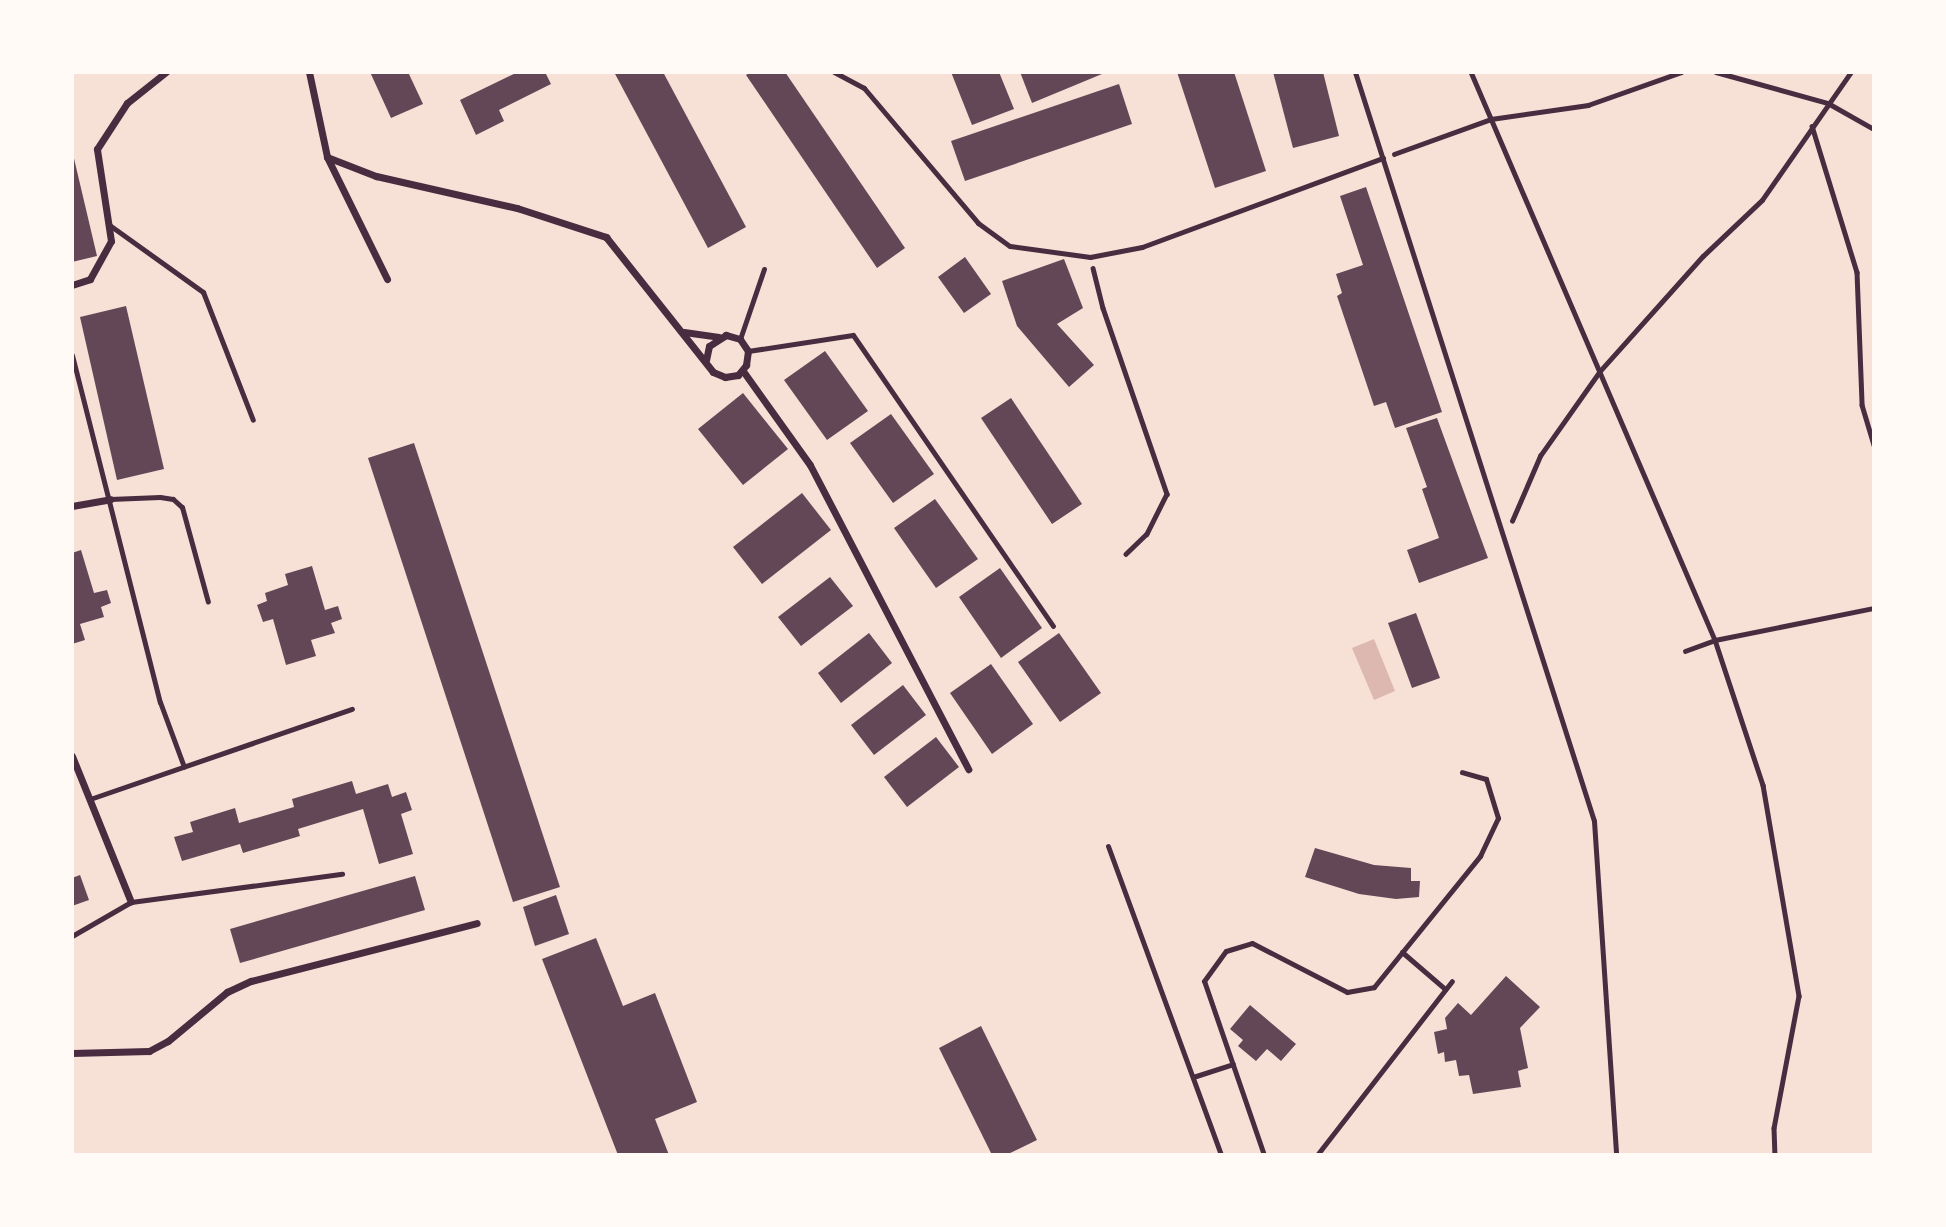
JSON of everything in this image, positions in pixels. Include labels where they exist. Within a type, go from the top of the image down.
[{"type":"street","points":[[72,285],[90,279],[111,241],[97,149],[127,103],[166,72]]},
{"type":"street","points":[[309,72],[327,157],[387,279]]},
{"type":"street","points":[[327,157],[376,176],[517,208],[606,237],[719,376],[731,377],[743,370],[748,351],[740,339],[726,335],[719,337],[684,332]]},
{"type":"street","points":[[706,360],[709,346],[719,337]]},
{"type":"street","points":[[743,370],[810,465],[968,769]]},
{"type":"street","points":[[72,506],[110,499]]},
{"type":"street","points":[[72,756],[131,902]]},
{"type":"street","points":[[72,1053],[149,1051],[169,1041],[227,992],[251,981],[477,923]]},
{"type":"lane","points":[[834,72],[864,88],[978,223],[1010,246],[1090,257],[1142,247],[1383,158]]},
{"type":"lane","points":[[1356,72],[1594,821],[1616,1155]]},
{"type":"lane","points":[[108,224],[203,292],[253,420]]},
{"type":"lane","points":[[740,339],[764,269]]},
{"type":"lane","points":[[748,351],[853,335],[1053,626]]},
{"type":"lane","points":[[72,355],[160,702],[184,767]]},
{"type":"lane","points":[[110,499],[160,497],[173,499],[182,507],[208,602]]},
{"type":"lane","points":[[90,799],[352,709]]},
{"type":"lane","points":[[1264,1155],[1203,981],[1226,951],[1252,943],[1347,992],[1374,987],[1480,856],[1498,818],[1486,779],[1462,772]]},
{"type":"lane","points":[[1108,846],[1222,1155]]},
{"type":"lane","points":[[72,936],[131,902],[342,874]]},
{"type":"lane","points":[[1402,952],[1446,989]]},
{"type":"lane","points":[[1317,1155],[1452,981]]},
{"type":"lane","points":[[1193,1077],[1233,1065]]},
{"type":"path","points":[[1383,158],[1491,119],[1588,105],[1681,72]]},
{"type":"path","points":[[1716,72],[1828,103],[1874,129]]},
{"type":"path","points":[[1511,524],[1540,456],[1600,371],[1703,256],[1762,200],[1851,72]]},
{"type":"path","points":[[1472,75],[1715,640],[1763,785],[1799,996],[1774,1128],[1776,1155]]},
{"type":"path","points":[[1812,127],[1857,272],[1862,405],[1874,444]]},
{"type":"path","points":[[1090,257],[1103,308],[1167,494],[1147,534],[1126,554]]},
{"type":"path","points":[[1685,651],[1715,640],[1874,608]]},
{"type":"shaded area","points":[[1374,639],[1395,691],[1374,700],[1352,648]]},
{"type":"building","points":[[370,72],[408,72],[423,104],[391,118]]},
{"type":"building","points":[[518,72],[545,72],[551,84],[499,110],[504,121],[476,135],[460,100]]},
{"type":"building","points":[[614,72],[663,72],[746,227],[708,248]]},
{"type":"building","points":[[751,72],[785,72],[905,248],[877,268],[746,75]]},
{"type":"building","points":[[951,72],[999,72],[1014,109],[972,125]]},
{"type":"building","points":[[1020,72],[1101,72],[1102,74],[1032,103]]},
{"type":"building","points":[[1177,72],[1234,72],[1266,171],[1215,188]]},
{"type":"building","points":[[1273,72],[1323,72],[1339,136],[1293,148]]},
{"type":"building","points":[[1119,84],[1132,124],[965,181],[951,141]]},
{"type":"building","points":[[72,150],[97,256],[72,262]]},
{"type":"building","points":[[1366,187],[1442,412],[1395,428],[1386,402],[1374,406],[1337,296],[1342,293],[1336,274],[1363,265],[1340,196]]},
{"type":"building","points":[[965,257],[991,294],[964,313],[938,277]]},
{"type":"building","points":[[1064,259],[1083,308],[1057,324],[1094,365],[1069,387],[1017,326],[1002,281]]},
{"type":"building","points":[[126,306],[164,469],[117,480],[80,317]]},
{"type":"building","points":[[825,351],[868,411],[827,440],[784,380]]},
{"type":"building","points":[[743,393],[788,449],[743,485],[698,429]]},
{"type":"building","points":[[1011,398],[1082,504],[1052,524],[981,418]]},
{"type":"building","points":[[891,414],[934,474],[893,503],[850,443]]},
{"type":"building","points":[[1437,418],[1488,558],[1419,583],[1407,550],[1439,538],[1422,489],[1427,487],[1406,428]]},
{"type":"building","points":[[414,443],[560,887],[513,902],[368,458]]},
{"type":"building","points":[[802,493],[831,530],[762,584],[733,547]]},
{"type":"building","points":[[935,499],[978,559],[936,588],[894,528]]},
{"type":"building","points":[[81,550],[94,593],[107,590],[111,603],[101,607],[104,617],[80,624],[85,640],[72,644],[72,553]]},
{"type":"building","points":[[312,566],[325,610],[338,606],[342,619],[331,623],[335,633],[311,640],[316,656],[286,665],[273,619],[263,622],[257,605],[267,601],[265,593],[288,585],[285,574]]},
{"type":"building","points":[[1000,568],[1042,628],[1001,658],[959,597]]},
{"type":"building","points":[[830,577],[853,606],[801,646],[778,617]]},
{"type":"building","points":[[1416,613],[1440,678],[1412,688],[1388,623]]},
{"type":"building","points":[[869,633],[892,663],[841,703],[818,673]]},
{"type":"building","points":[[1059,633],[1101,693],[1060,722],[1018,662]]},
{"type":"building","points":[[991,664],[1033,724],[992,754],[950,693]]},
{"type":"building","points":[[903,685],[926,715],[874,755],[851,725]]},
{"type":"building","points":[[936,737],[959,767],[907,807],[884,777]]},
{"type":"building","points":[[352,781],[356,794],[388,784],[392,797],[406,792],[412,810],[401,814],[413,854],[379,864],[363,809],[298,829],[300,836],[243,853],[240,844],[182,861],[174,837],[193,832],[190,822],[235,808],[239,823],[294,807],[292,799]]},
{"type":"building","points":[[1315,848],[1374,865],[1411,868],[1411,881],[1420,881],[1419,897],[1396,899],[1359,894],[1305,877]]},
{"type":"building","points":[[80,875],[89,900],[72,906],[72,878]]},
{"type":"building","points":[[415,876],[425,910],[240,963],[230,929]]},
{"type":"building","points":[[556,895],[569,934],[535,946],[523,907]]},
{"type":"building","points":[[596,938],[623,1006],[655,993],[697,1102],[655,1119],[669,1155],[618,1155],[542,959]]},
{"type":"building","points":[[1506,976],[1540,1007],[1520,1028],[1528,1068],[1518,1071],[1521,1087],[1473,1094],[1469,1075],[1459,1076],[1456,1060],[1445,1062],[1444,1052],[1438,1054],[1434,1032],[1447,1029],[1445,1018],[1458,1003],[1471,1015]]},
{"type":"building","points":[[1250,1005],[1296,1044],[1281,1061],[1267,1049],[1256,1061],[1238,1046],[1243,1040],[1230,1029]]},
{"type":"building","points":[[981,1026],[1037,1140],[1006,1155],[992,1155],[939,1048]]}]
